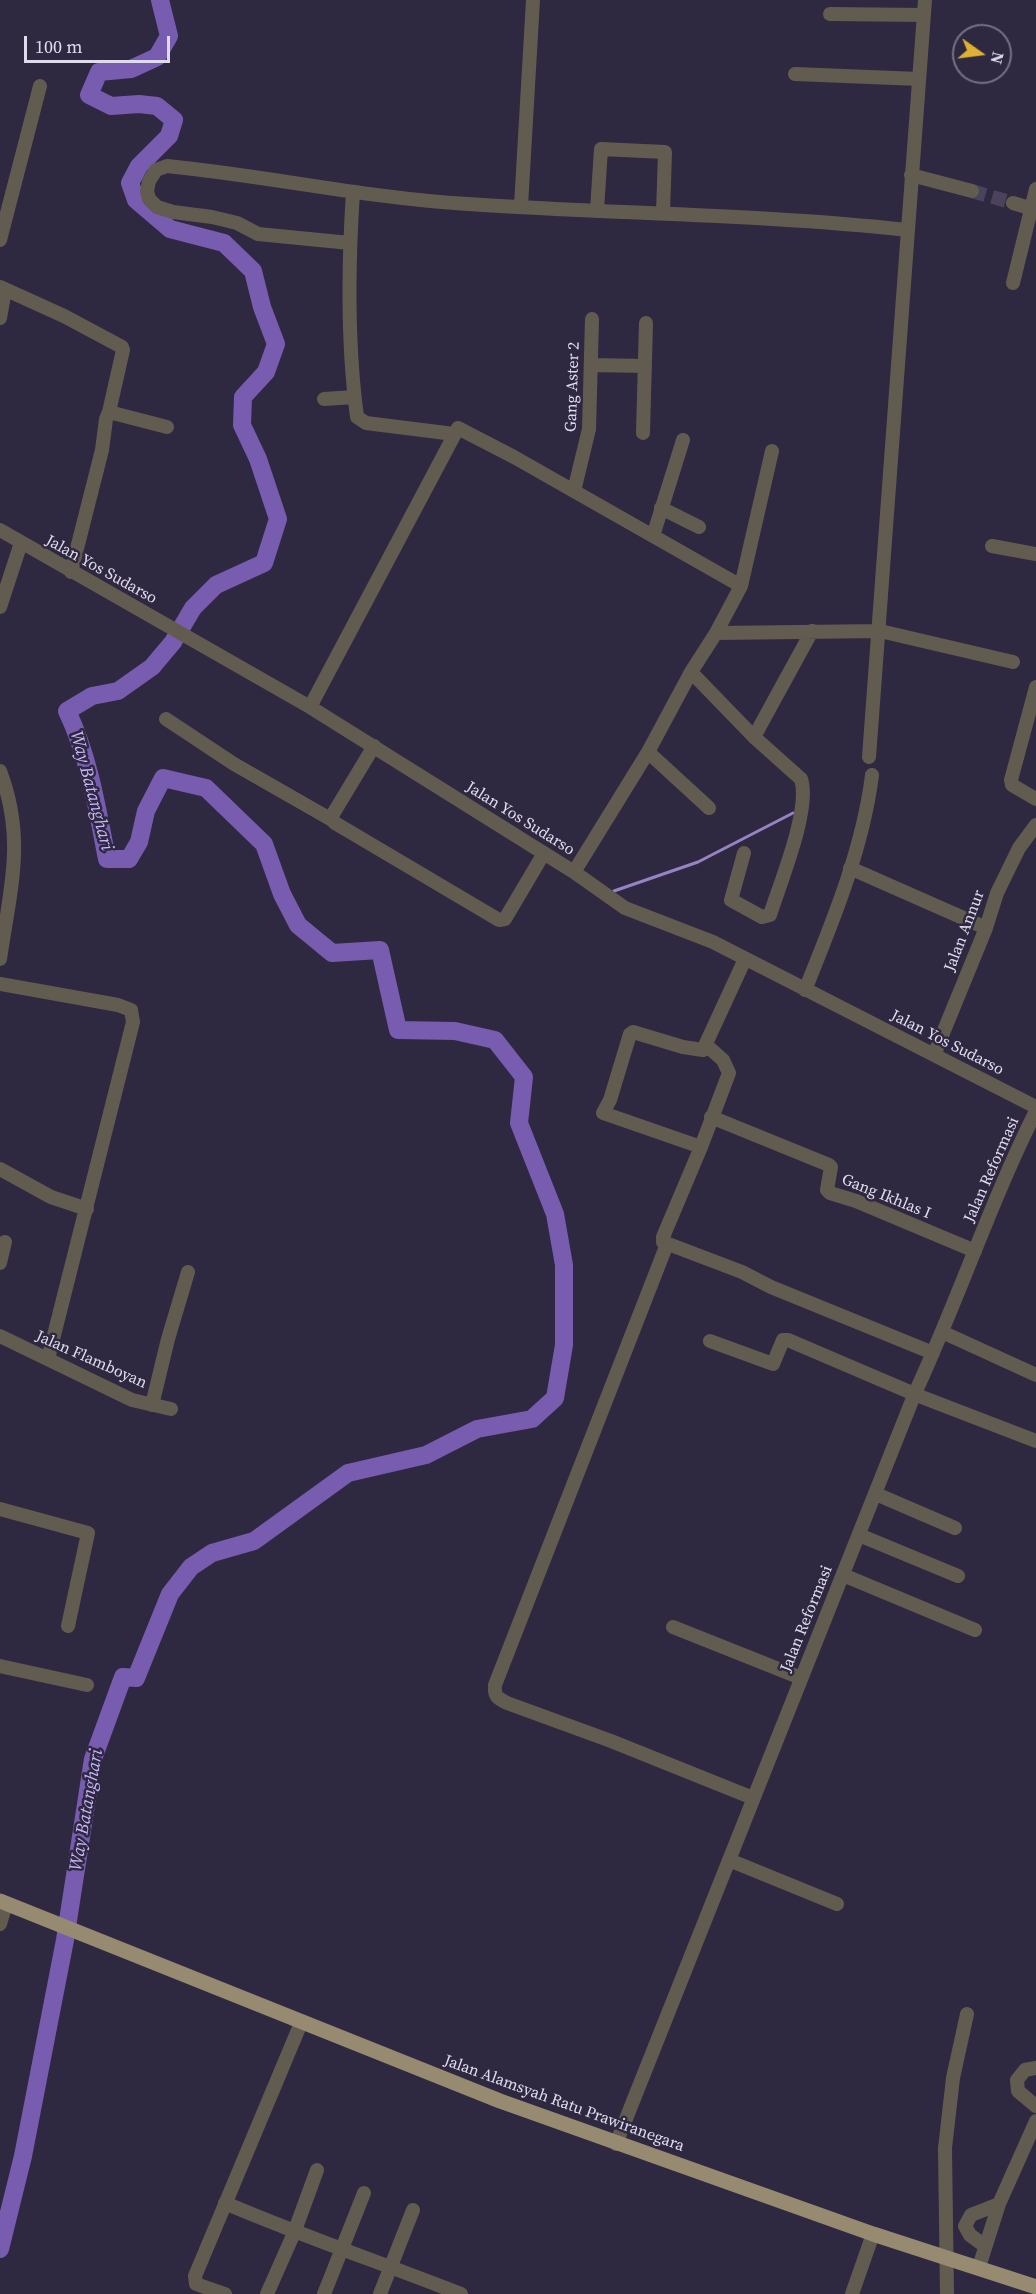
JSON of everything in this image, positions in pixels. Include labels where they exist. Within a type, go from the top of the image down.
[{"type":"main road","name":"Jalan Alamsyah Ratu Prawiranegara","points":[[3,1902],[500,2101],[873,2234],[1036,2287]]},
{"type":"street","points":[[521,206],[533,0]]},
{"type":"street","points":[[869,757],[925,0]]},
{"type":"street","points":[[830,14],[924,15]]},
{"type":"street","points":[[795,74],[919,79]]},
{"type":"street","points":[[0,240],[40,86]]},
{"type":"street","points":[[597,210],[601,148],[665,152],[663,213]]},
{"type":"street","points":[[350,243],[258,234],[237,223],[173,212],[157,207],[149,199],[147,191],[149,181],[156,170],[167,166],[353,192],[467,204],[663,213],[907,230]]},
{"type":"street","points":[[911,175],[972,191]]},
{"type":"street","points":[[1013,284],[1036,189]]},
{"type":"street","points":[[353,192],[349,316],[357,417],[366,423],[454,434]]},
{"type":"street","points":[[1012,203],[1033,209]]},
{"type":"street","points":[[0,318],[3,289],[64,316],[122,346],[123,350],[106,419],[102,450],[71,572]]},
{"type":"street","name":"Gang Aster 2","points":[[574,491],[589,429],[592,319]]},
{"type":"street","points":[[643,433],[646,323]]},
{"type":"street","points":[[591,364],[645,366]]},
{"type":"street","points":[[324,399],[354,397]]},
{"type":"street","points":[[109,412],[167,427]]},
{"type":"street","points":[[310,707],[458,428],[741,586]]},
{"type":"street","points":[[653,536],[683,440]]},
{"type":"street","points":[[574,872],[648,752],[741,586],[772,451]]},
{"type":"street","points":[[661,508],[699,527]]},
{"type":"street","name":"Jalan Yos Sudarso","points":[[0,530],[310,707],[574,872],[625,908],[713,942],[1036,1109]]},
{"type":"street","points":[[0,607],[21,543]]},
{"type":"street","points":[[992,546],[1036,554]]},
{"type":"street","points":[[754,737],[812,631]]},
{"type":"street","points":[[716,633],[880,631],[1013,662]]},
{"type":"street","points":[[691,672],[754,737],[801,779],[804,787],[798,826],[770,915],[766,917],[731,900],[744,852]]},
{"type":"street","points":[[1036,687],[1011,780],[1012,785],[1036,799]]},
{"type":"street","points":[[166,719],[234,764],[499,920],[505,919],[544,853]]},
{"type":"street","points":[[332,820],[333,814],[374,746]]},
{"type":"street","points":[[648,752],[709,808]]},
{"type":"street","points":[[0,771],[9,794],[15,837],[12,893],[2,935],[0,958]]},
{"type":"street","points":[[805,990],[850,868],[868,809],[872,774]]},
{"type":"street","name":"Jalan Annur","points":[[934,1055],[986,927],[996,893],[1019,848],[1036,825]]},
{"type":"street","points":[[850,868],[986,927]]},
{"type":"street","points":[[701,1147],[603,1113],[610,1100],[630,1034],[633,1032],[703,1050],[745,959]]},
{"type":"street","points":[[0,984],[118,1005],[131,1010],[133,1022],[48,1359]]},
{"type":"street","points":[[706,1045],[723,1060],[729,1073],[663,1237],[663,1242],[742,1272],[771,1287],[933,1353]]},
{"type":"street","name":"Jalan Reformasi","points":[[616,2144],[876,1494],[877,1486],[1010,1164],[1036,1109]]},
{"type":"street","name":"Gang Ikhlas I","points":[[711,1118],[829,1165],[831,1167],[827,1190],[830,1193],[856,1201],[975,1251]]},
{"type":"street","points":[[0,1169],[51,1197],[87,1209]]},
{"type":"street","points":[[0,1263],[5,1242]]},
{"type":"street","points":[[667,1244],[495,1684],[494,1692],[498,1698],[507,1703],[611,1741],[628,1750],[753,1798]]},
{"type":"street","points":[[152,1405],[188,1272]]},
{"type":"street","points":[[942,1332],[1036,1374]]},
{"type":"street","name":"Jalan Flamboyan","points":[[0,1336],[132,1400],[171,1409]]},
{"type":"street","points":[[710,1341],[773,1364],[783,1341],[788,1340],[1036,1441]]},
{"type":"street","points":[[876,1494],[955,1528]]},
{"type":"street","points":[[0,1509],[88,1533],[68,1626]]},
{"type":"street","points":[[859,1535],[958,1576]]},
{"type":"street","points":[[843,1575],[975,1630]]},
{"type":"street","points":[[673,1627],[801,1678]]},
{"type":"street","points":[[0,1666],[87,1685]]},
{"type":"street","points":[[729,1860],[837,1904]]},
{"type":"street","points":[[0,1924],[3,1902]]},
{"type":"street","points":[[947,2294],[945,2148],[953,2078],[967,2014]]},
{"type":"street","points":[[225,2294],[196,2284],[194,2280],[301,2023]]},
{"type":"street","points":[[1036,2068],[1025,2070],[1017,2080],[1018,2091],[1036,2106]]},
{"type":"street","points":[[979,2267],[999,2204],[1036,2121]]},
{"type":"street","points":[[267,2294],[294,2233],[317,2170]]},
{"type":"street","points":[[324,2294],[364,2193]]},
{"type":"street","points":[[225,2203],[294,2233],[342,2248],[461,2294]]},
{"type":"street","points":[[985,2246],[970,2235],[965,2226],[971,2215],[999,2204]]},
{"type":"street","points":[[380,2294],[413,2210]]},
{"type":"street","points":[[852,2294],[873,2234]]},
{"type":"waterway","name":"Way Batanghari","points":[[0,2249],[23,2156],[65,1940],[93,1759],[123,1677],[136,1678],[170,1594],[191,1567],[212,1553],[254,1541],[348,1473],[426,1455],[477,1429],[532,1419],[555,1398],[564,1345],[564,1265],[555,1214],[519,1123],[524,1077],[495,1040],[455,1031],[398,1030],[380,950],[332,953],[298,925],[282,894],[264,844],[206,788],[163,778],[146,811],[139,842],[129,859],[107,859],[87,765],[67,711],[92,696],[118,691],[152,667],[173,642],[193,608],[216,585],[264,563],[278,519],[258,459],[242,425],[243,397],[266,372],[276,344],[262,307],[253,271],[224,243],[170,229],[136,200],[130,183],[139,166],[169,136],[174,120],[157,106],[139,104],[111,106],[89,95],[99,72],[131,69],[157,57],[169,36],[160,0]]},
{"type":"waterway","points":[[614,891],[698,862],[793,813]]},
{"type":"tunnel","points":[[972,191],[1013,203]]}]
